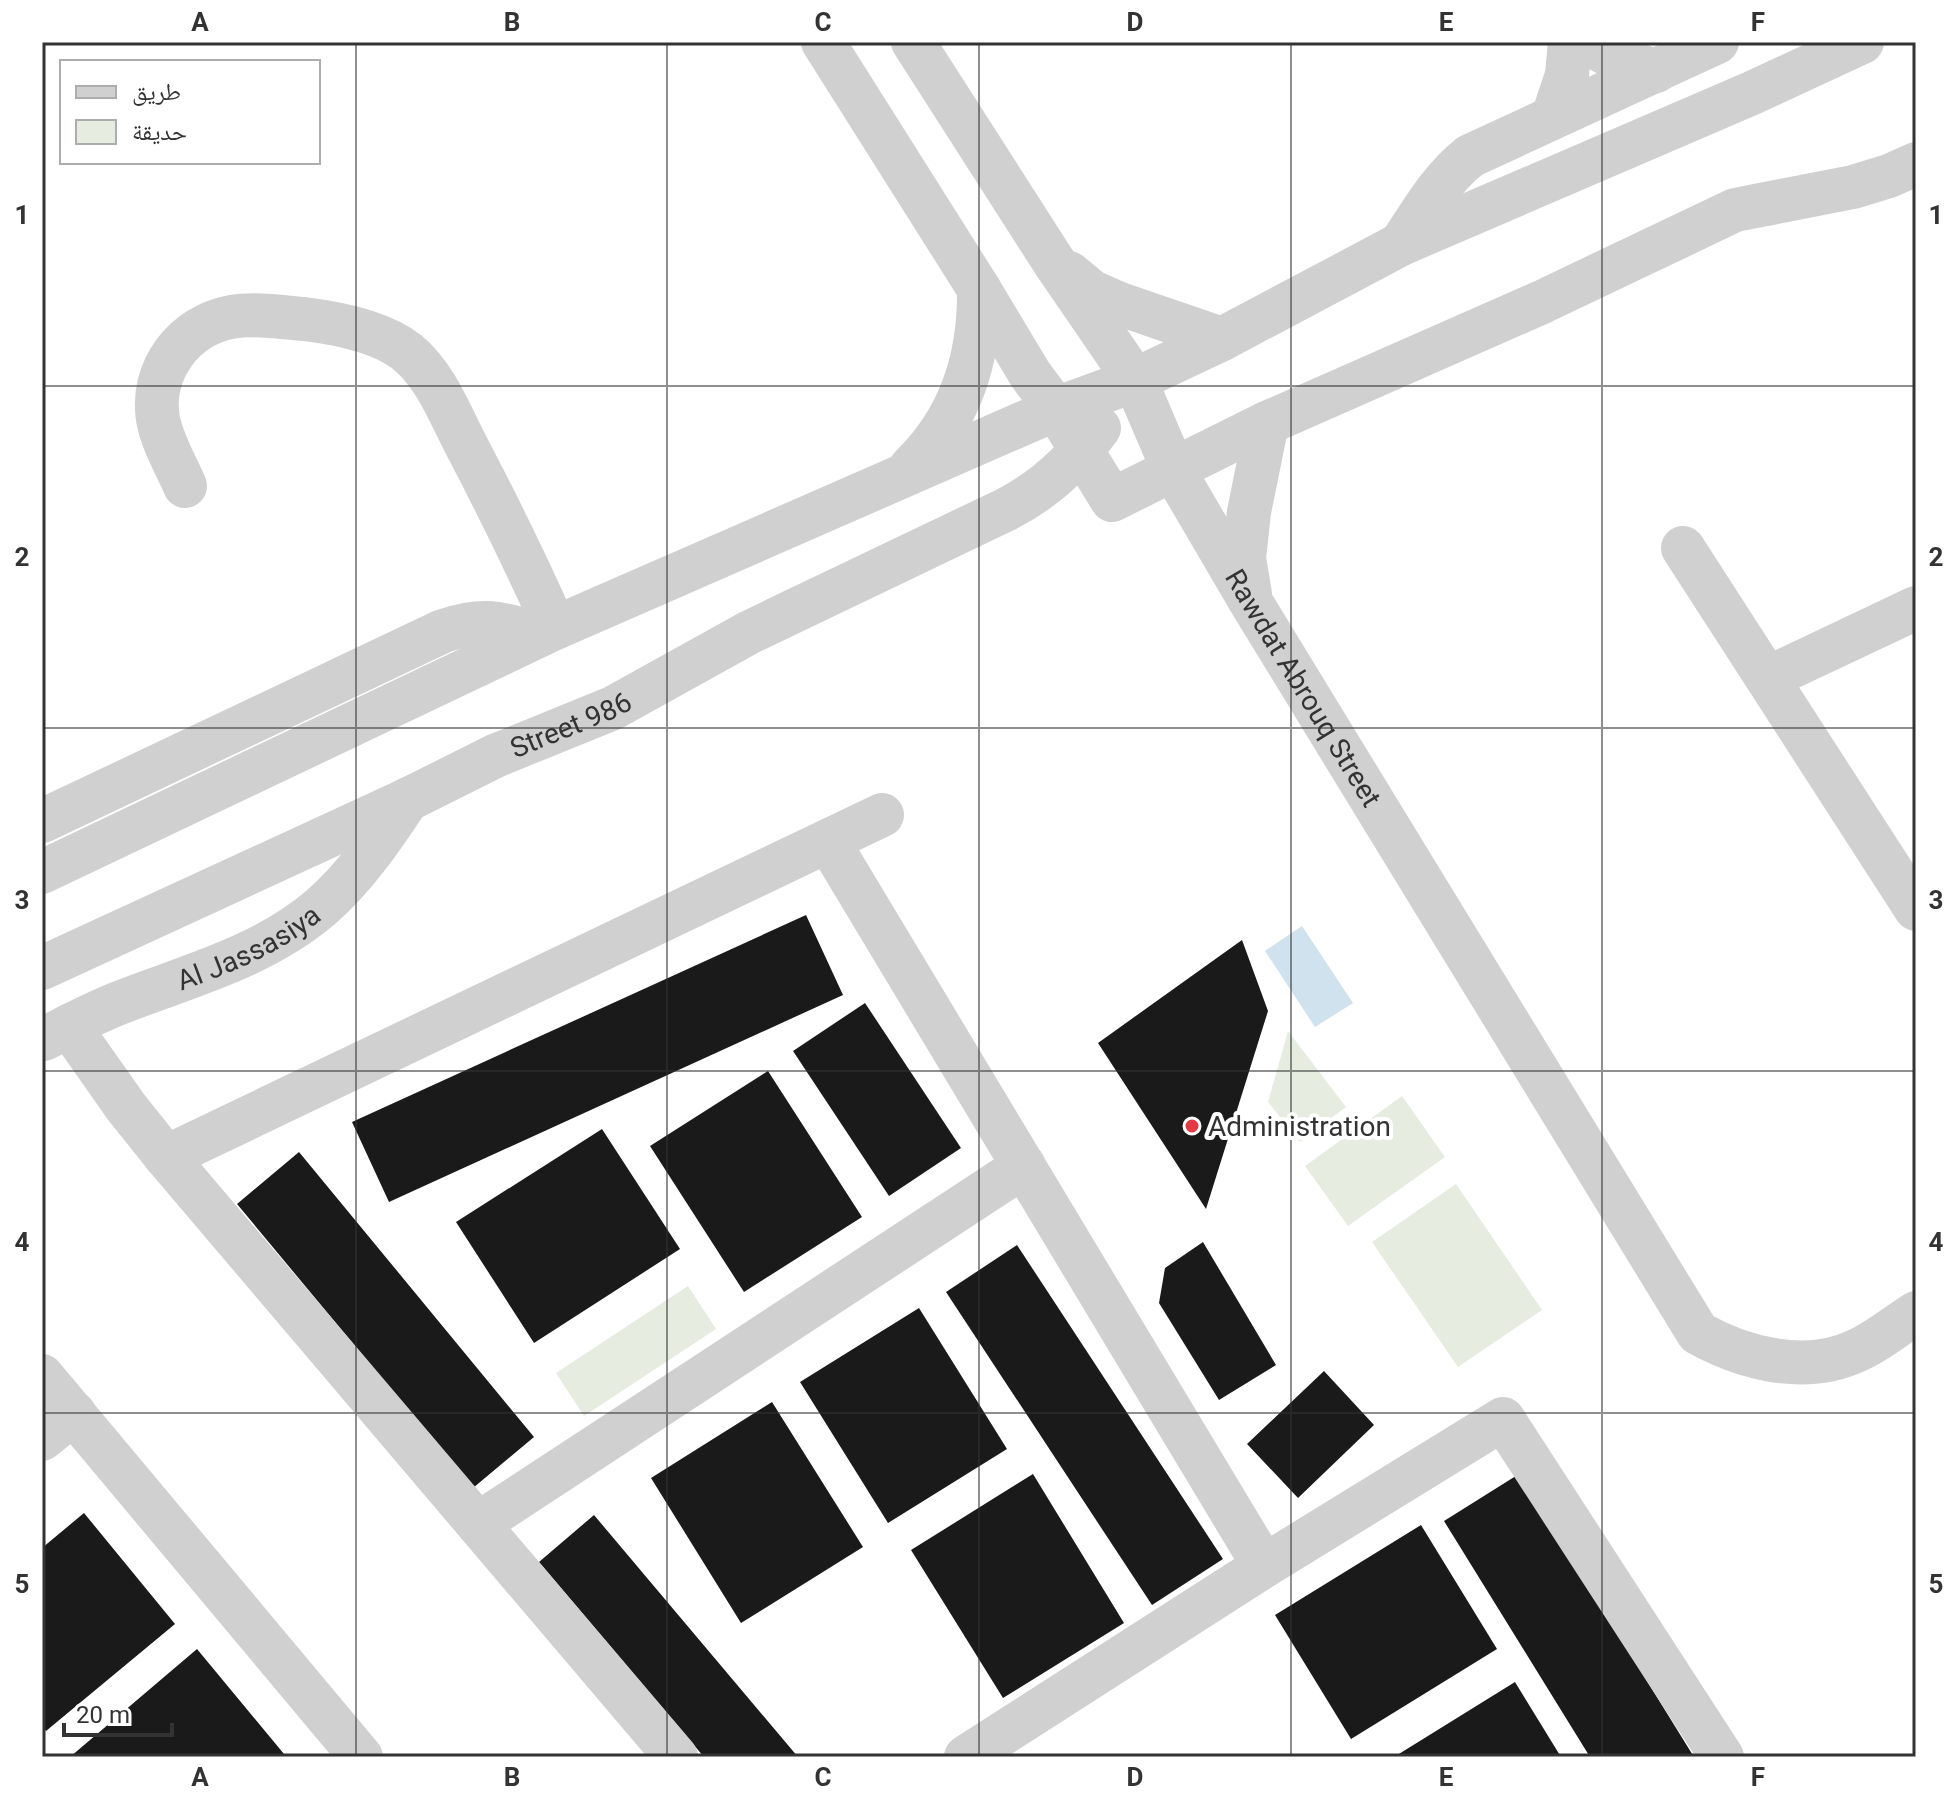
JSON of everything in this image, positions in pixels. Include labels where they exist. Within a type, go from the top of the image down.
[{"type":"street","points":[[823,42],[1112,500],[1267,423],[1542,302],[1735,210],[1853,187],[1916,164]]},
{"type":"street","name":"Rawdat Abrouq Street","points":[[913,42],[1054,262],[1135,380],[1174,471],[1252,604],[1698,1333],[1723,1347],[1751,1357],[1807,1362],[1858,1351],[1916,1313]]},
{"type":"street","points":[[1553,117],[1567,75],[1570,42]]},
{"type":"street","points":[[1585,42],[1622,61],[1656,71]]},
{"type":"street","points":[[1401,244],[1435,192],[1455,167],[1470,156],[1717,42]]},
{"type":"street","points":[[42,872],[547,632],[1056,409],[1135,380],[1222,339],[1401,244],[1752,93],[1862,42]]},
{"type":"street","points":[[1054,262],[1092,292],[1222,339]]},
{"type":"street","points":[[902,476],[933,443],[958,404],[976,348],[980,318],[979,289]]},
{"type":"street","points":[[185,486],[162,434],[157,400],[165,367],[173,352],[187,338],[202,327],[234,317],[283,317],[314,321],[375,336],[405,351],[434,384],[522,553],[547,632]]},
{"type":"street","name":"Street 986","points":[[42,968],[409,799],[495,756],[613,708],[763,626],[1027,499],[1082,452],[1135,380]]},
{"type":"street","points":[[1252,604],[1244,558],[1249,512],[1267,423]]},
{"type":"street","points":[[1683,548],[1916,909]]},
{"type":"street","points":[[1768,678],[1916,608]]},
{"type":"street","points":[[42,821],[443,631],[469,623],[495,622],[547,632]]},
{"type":"street","name":"Al Jassasiya","points":[[55,1033],[124,1001],[221,967],[289,932],[348,881],[409,799]]},
{"type":"street","points":[[166,1157],[882,815]]},
{"type":"street","points":[[828,841],[1264,1566]]},
{"type":"street","points":[[55,1033],[126,1107],[676,1757]]},
{"type":"street","points":[[478,1524],[1024,1166]]},
{"type":"street","points":[[42,1376],[58,1426],[350,1753]]},
{"type":"street","points":[[966,1757],[1264,1566],[1503,1419],[1722,1757]]},
{"type":"green space","points":[[1288,1031],[1346,1107],[1300,1142],[1268,1102]]},
{"type":"green space","points":[[1402,1096],[1445,1157],[1348,1226],[1305,1166]]},
{"type":"green space","points":[[1456,1184],[1542,1310],[1458,1367],[1372,1242]]},
{"type":"green space","points":[[688,1286],[716,1329],[584,1416],[556,1373]]},
{"type":"water","points":[[1302,926],[1353,1003],[1315,1027],[1265,951]]},
{"type":"building","points":[[806,915],[843,995],[389,1202],[352,1122]]},
{"type":"building","name":"Administration","points":[[1242,940],[1268,1011],[1206,1209],[1098,1043]]},
{"type":"building","points":[[865,1003],[961,1148],[889,1196],[793,1051]]},
{"type":"building","points":[[768,1071],[862,1217],[744,1292],[650,1146]]},
{"type":"building","points":[[602,1129],[680,1249],[534,1343],[456,1222]]},
{"type":"building","points":[[299,1152],[534,1437],[473,1488],[237,1204]]},
{"type":"building","points":[[1203,1242],[1276,1365],[1219,1400],[1159,1303],[1165,1268]]},
{"type":"building","points":[[1017,1245],[1223,1559],[1152,1605],[946,1292]]},
{"type":"building","points":[[919,1308],[1007,1449],[888,1523],[800,1382]]},
{"type":"building","points":[[1324,1371],[1374,1425],[1298,1498],[1247,1444]]},
{"type":"building","points":[[772,1402],[863,1547],[741,1623],[651,1478]]},
{"type":"building","points":[[1033,1474],[1124,1623],[1003,1698],[911,1550]]},
{"type":"building","points":[[1519,1474],[1694,1757],[1590,1757],[1444,1521]]},
{"type":"building","points":[[84,1513],[175,1624],[46,1731],[42,1726],[42,1548]]},
{"type":"building","points":[[594,1515],[798,1757],[704,1757],[539,1562]]},
{"type":"building","points":[[1421,1525],[1497,1649],[1351,1739],[1275,1615]]},
{"type":"building","points":[[197,1649],[284,1754],[281,1757],[70,1757]]},
{"type":"building","points":[[1515,1682],[1561,1757],[1394,1757]]},
{"type":"place","name":"Administration","points":[[1192,1126]]}]
